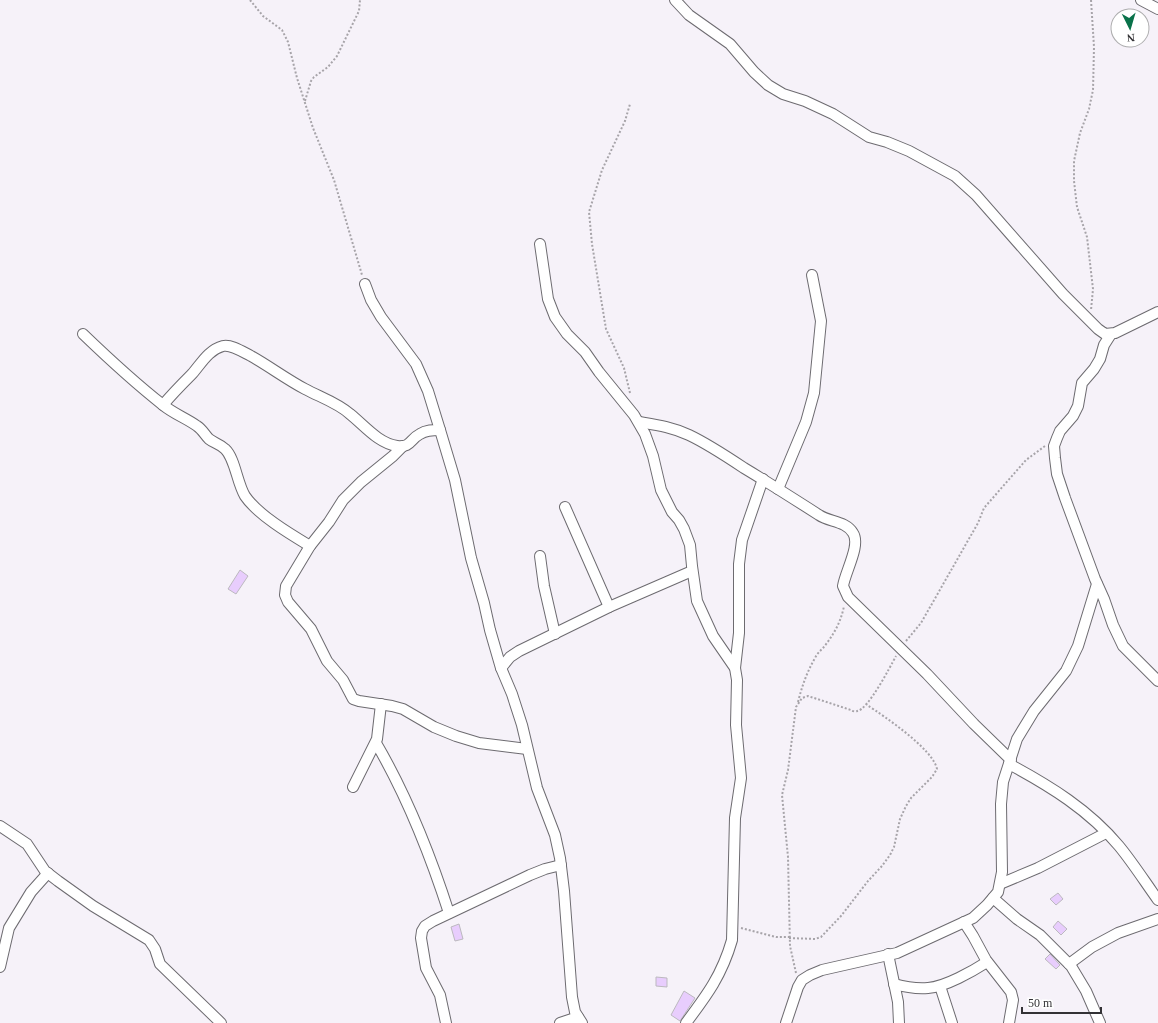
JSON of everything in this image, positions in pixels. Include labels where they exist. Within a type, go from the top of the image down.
[{"type":"street","points":[[675,0],[689,15],[730,44],[754,72],[768,85],[783,94],[806,101],[833,114],[870,137],[909,151],[955,176],[976,195],[1062,294],[1088,321],[1105,334],[1121,331],[1158,312]]},
{"type":"street","points":[[1141,0],[1158,8]]},
{"type":"street","points":[[540,244],[548,299],[555,317],[567,334],[585,352],[639,422],[653,456],[661,490],[669,508],[684,530],[690,544],[692,571],[697,601],[713,636],[735,668]]},
{"type":"street","points":[[778,489],[806,422],[814,393],[820,321],[812,275]]},
{"type":"street","points":[[365,284],[371,300],[381,316],[416,364],[428,391],[455,480],[471,558],[501,668],[512,694],[522,725],[537,788],[555,835],[561,865],[572,997],[575,1012],[580,1020],[560,1023]]},
{"type":"street","points":[[83,334],[163,405],[178,416],[198,427],[209,438],[225,449],[232,460],[238,482],[245,496],[253,505],[287,532],[310,546]]},
{"type":"street","points":[[1111,334],[1104,345],[1100,359],[1082,383],[1078,406],[1073,416],[1060,431],[1054,446],[1057,474],[1097,584],[1123,646],[1158,681]]},
{"type":"street","points":[[163,405],[192,374],[205,357],[216,348],[224,345],[235,348],[254,358],[300,387],[350,413],[373,434],[388,443],[403,446]]},
{"type":"street","points":[[639,422],[670,427],[690,436],[763,479],[826,519],[843,524],[854,533],[855,542],[853,554],[843,586],[846,593],[927,674],[1010,762],[1075,804],[1106,833],[1118,845],[1158,900]]},
{"type":"street","points":[[440,430],[421,432],[409,444],[403,446],[361,482],[343,500],[330,522],[310,546],[286,586],[285,595],[288,602],[311,630],[327,661],[343,680],[353,699],[403,709],[434,727],[456,736],[479,742],[527,749]]},
{"type":"street","points":[[686,1023],[709,992],[719,974],[728,954],[732,940],[735,818],[741,778],[736,725],[737,680],[735,668],[739,633],[739,564],[742,540],[763,479]]},
{"type":"street","points":[[566,507],[609,607]]},
{"type":"street","points":[[540,556],[544,586],[555,634]]},
{"type":"street","points":[[501,668],[510,657],[519,651],[609,607],[692,571]]},
{"type":"street","points":[[786,1023],[794,996],[800,983],[810,975],[822,970],[897,952],[973,918],[998,892],[1002,872],[1001,804],[1003,782],[1017,739],[1034,711],[1066,671],[1078,646],[1097,584]]},
{"type":"street","points":[[353,787],[378,739],[381,704]]},
{"type":"street","points":[[376,743],[404,797],[426,848],[449,913]]},
{"type":"street","points":[[0,826],[27,844],[38,862],[48,873],[72,892],[149,940],[155,949],[160,964],[221,1023]]},
{"type":"street","points":[[1000,884],[1038,868],[1106,833]]},
{"type":"street","points":[[446,1023],[440,996],[426,968],[421,938],[422,931],[425,926],[449,913],[530,875],[561,865]]},
{"type":"street","points":[[0,968],[9,928],[31,892],[48,873]]},
{"type":"street","points":[[993,898],[1017,919],[1040,935],[1069,964],[1086,991],[1100,1023]]},
{"type":"street","points":[[1069,964],[1092,947],[1118,933],[1158,919]]},
{"type":"street","points":[[964,922],[987,962],[1011,992],[1013,1000],[1009,1023]]},
{"type":"street","points":[[888,954],[898,1002],[899,1023]]},
{"type":"street","points":[[894,984],[910,988],[929,988],[940,986],[971,972],[987,962]]},
{"type":"street","points":[[940,986],[952,1023]]},
{"type":"path","points":[[250,0],[262,16],[282,30],[288,42],[297,78],[313,128],[334,180],[365,284]]},
{"type":"path","points":[[305,101],[311,81],[328,67],[337,56],[359,11],[360,0]]},
{"type":"path","points":[[1088,321],[1093,304],[1093,289],[1087,238],[1077,207],[1074,161],[1080,133],[1094,90],[1094,47],[1091,0]]},
{"type":"path","points":[[630,104],[625,121],[602,170],[589,212],[592,244],[606,328],[624,368],[629,387],[631,411]]},
{"type":"path","points":[[798,702],[802,698],[808,696],[856,712],[866,705],[892,664],[900,648],[920,623],[978,523],[984,508],[1026,460],[1038,450],[1056,441]]},
{"type":"path","points":[[800,983],[795,971],[789,937],[788,857],[782,795],[788,770],[796,707],[802,683],[815,657],[824,648],[841,620],[846,593]]},
{"type":"path","points":[[733,924],[770,936],[815,940],[821,937],[841,916],[890,855],[894,848],[900,819],[906,806],[911,798],[936,772],[936,763],[913,739],[866,705]]},
{"type":"building","points":[[240,570],[248,576],[236,594],[228,589]]},
{"type":"building","points":[[1058,893],[1063,899],[1056,905],[1050,899]]},
{"type":"building","points":[[1058,921],[1067,929],[1061,935],[1053,927]]},
{"type":"building","points":[[459,924],[463,939],[455,941],[451,927]]},
{"type":"building","points":[[1050,954],[1060,965],[1056,969],[1045,959]]},
{"type":"building","points":[[656,977],[667,978],[667,987],[656,986]]},
{"type":"building","points":[[684,991],[695,998],[680,1021],[671,1015]]}]
